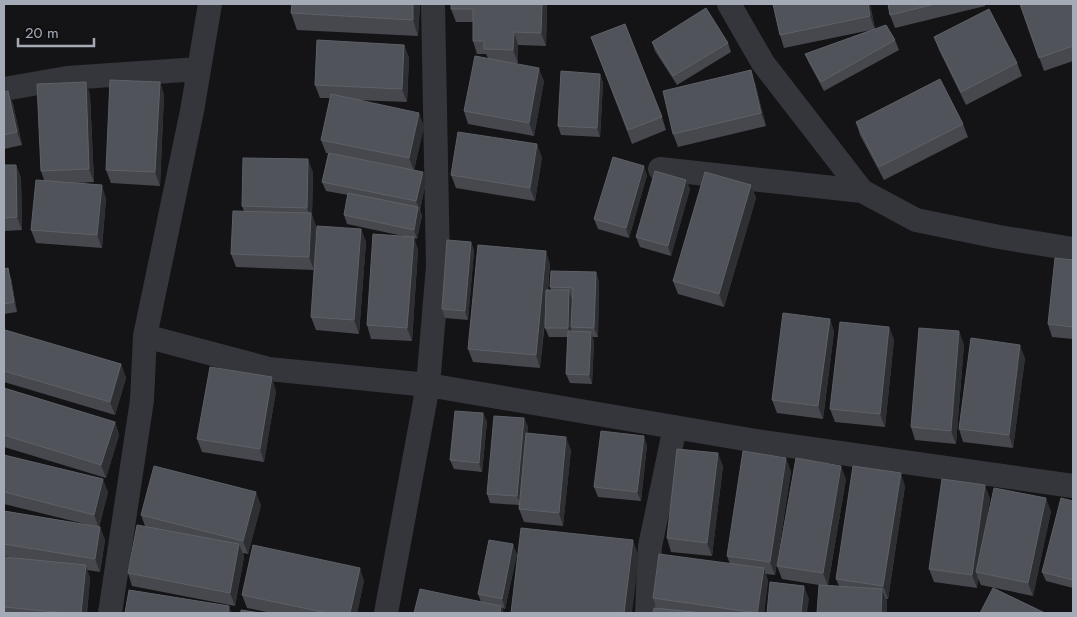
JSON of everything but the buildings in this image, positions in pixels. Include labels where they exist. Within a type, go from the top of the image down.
[{"type":"street","points":[[110,613],[142,400],[145,336],[192,111],[210,4]]},
{"type":"street","points":[[386,613],[428,386],[438,266],[433,4]]},
{"type":"street","points":[[730,4],[763,63],[862,190],[916,220],[999,237],[1073,248]]},
{"type":"street","points":[[4,89],[67,78],[199,69]]},
{"type":"street","points":[[660,169],[862,190]]},
{"type":"street","points":[[145,336],[269,369],[428,386],[756,441],[1073,486]]},
{"type":"street","points":[[647,613],[650,546],[675,427]]}]
